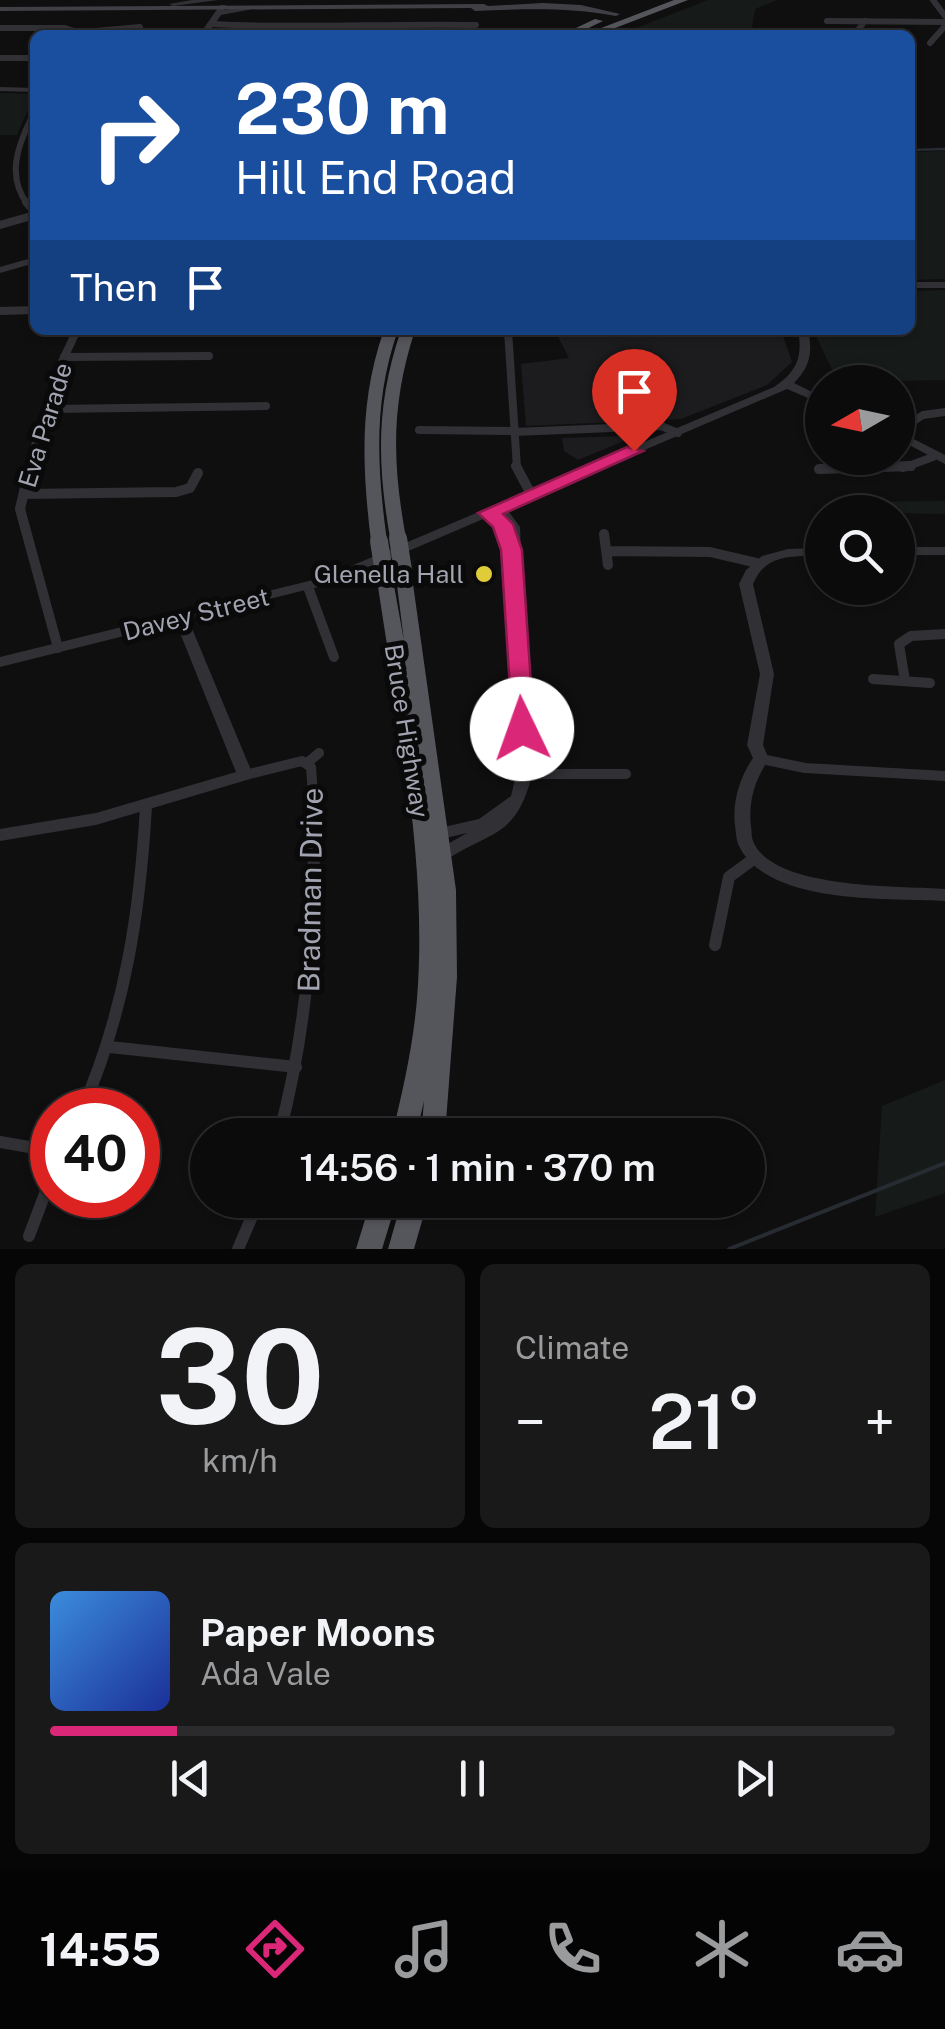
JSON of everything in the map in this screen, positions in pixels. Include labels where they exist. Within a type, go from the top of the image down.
[{"type":"highway","points":[[581,30],[657,0]]},
{"type":"highway","points":[[621,14],[670,0]]},
{"type":"highway","points":[[602,30],[684,0]]},
{"type":"highway","name":"Bruce Highway","points":[[389,335],[378,368],[367,433],[379,542],[394,578],[437,849],[446,977],[434,1118]]},
{"type":"highway","name":"Bruce Highway","points":[[406,335],[392,375],[384,432],[398,538],[394,578],[437,849],[427,989],[409,1118]]},
{"type":"highway","points":[[369,1249],[378,1218]]},
{"type":"highway","points":[[401,1249],[410,1218]]},
{"type":"main road","points":[[0,7],[219,7],[242,2],[471,0],[491,4]]},
{"type":"main road","points":[[542,0],[621,14]]},
{"type":"main road","points":[[0,7],[535,3],[621,14]]},
{"type":"main road","points":[[423,4],[592,9],[597,13],[595,20],[579,30]]},
{"type":"street","points":[[934,0],[945,22]]},
{"type":"street","points":[[205,30],[219,7],[286,30]]},
{"type":"street","points":[[827,21],[945,22]]},
{"type":"street","points":[[858,30],[865,21]]},
{"type":"street","points":[[930,42],[945,22]]},
{"type":"street","points":[[312,30],[380,23],[476,25]]},
{"type":"street","points":[[430,26],[430,30]]},
{"type":"street","points":[[117,30],[140,27]]},
{"type":"street","points":[[0,28],[30,30]]},
{"type":"street","points":[[0,58],[30,58]]},
{"type":"street","points":[[0,90],[30,90]]},
{"type":"street","points":[[30,120],[14,154],[12,186],[30,208]]},
{"type":"street","points":[[0,154],[14,154]]},
{"type":"street","points":[[0,225],[30,216]]},
{"type":"street","points":[[0,270],[30,261]]},
{"type":"street","points":[[915,285],[945,284]]},
{"type":"street","points":[[0,311],[30,310]]},
{"type":"street","name":"Eva Parade","points":[[58,648],[22,522],[38,429],[52,409],[64,357],[75,335]]},
{"type":"street","points":[[508,335],[519,482],[531,494]]},
{"type":"street","points":[[803,335],[808,353],[790,382],[805,390]]},
{"type":"street","points":[[64,357],[209,356]]},
{"type":"street","name":"Davey Street","points":[[0,662],[308,587],[678,433],[790,382]]},
{"type":"street","points":[[52,409],[266,406]]},
{"type":"street","points":[[915,421],[945,412]]},
{"type":"street","points":[[420,430],[514,432],[662,426],[678,433]]},
{"type":"street","points":[[915,443],[939,458]]},
{"type":"street","points":[[915,465],[939,458]]},
{"type":"street","points":[[24,494],[176,492],[190,488],[198,473]]},
{"type":"street","points":[[437,849],[506,822],[522,781],[512,550],[494,510]]},
{"type":"street","points":[[604,534],[608,564]]},
{"type":"street","points":[[915,551],[945,550]]},
{"type":"street","points":[[606,551],[710,552],[756,563],[778,554],[805,553]]},
{"type":"street","points":[[756,563],[746,584],[767,674],[756,744],[761,759]]},
{"type":"street","points":[[308,587],[334,657]]},
{"type":"street","points":[[181,618],[246,775]]},
{"type":"street","points":[[904,681],[899,644],[911,636],[945,634]]},
{"type":"street","points":[[873,680],[930,683]]},
{"type":"street","name":"Bradman Drive","points":[[0,835],[68,826],[294,762],[307,763],[320,753]]},
{"type":"street","points":[[761,759],[806,768],[945,776]]},
{"type":"street","points":[[761,759],[750,770],[741,822],[744,841],[755,858],[790,880],[811,885],[945,894]]},
{"type":"street","name":"Bradman Drive","points":[[283,1118],[314,962],[314,789],[307,763]]},
{"type":"street","points":[[522,781],[626,774]]},
{"type":"street","points":[[92,1088],[110,1047],[136,949],[146,806]]},
{"type":"street","points":[[715,945],[728,877],[755,858]]},
{"type":"street","points":[[110,1047],[296,1067]]},
{"type":"street","points":[[0,1142],[30,1147]]},
{"type":"street","points":[[28,1236],[35,1218]]},
{"type":"street","points":[[238,1249],[251,1218]]},
{"type":"shaded area","points":[[708,0],[778,0],[755,9],[752,30],[631,30]]},
{"type":"shaded area","points":[[0,93],[30,94],[30,105],[17,135],[0,135]]},
{"type":"shaded area","points":[[945,151],[945,279],[915,280],[915,152]]},
{"type":"shaded area","points":[[945,290],[945,380],[915,381],[915,365],[830,365],[815,335],[915,335],[915,291]]},
{"type":"shaded area","points":[[783,335],[792,362],[767,385],[681,419],[526,426],[521,364],[569,358],[558,337]]},
{"type":"shaded area","points":[[562,438],[631,438],[578,460],[564,451]]},
{"type":"shaded area","points":[[915,501],[945,501],[945,514],[915,513]]},
{"type":"shaded area","points":[[945,1080],[945,1193],[875,1217],[882,1106]]},
{"type":"waterway","points":[[915,150],[945,149]]},
{"type":"waterway","points":[[729,1249],[945,1163]]},
{"type":"place","name":"Glenella Hall","points":[[484,574]]},
{"type":"route","points":[[522,729],[512,550],[502,524],[488,513],[634,451]]}]
